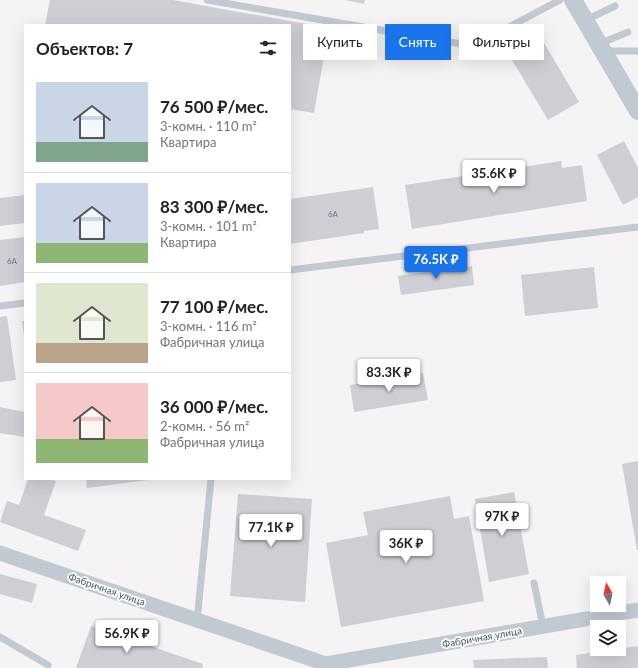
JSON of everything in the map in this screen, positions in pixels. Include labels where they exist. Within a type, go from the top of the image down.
[{"type":"street","points":[[573,0],[638,111]]},
{"type":"street","name":"Фабричная улица","points":[[0,554],[327,666],[631,611]]},
{"type":"lane","points":[[207,0],[472,46],[560,0]]},
{"type":"lane","points":[[585,20],[615,6]]},
{"type":"lane","points":[[601,48],[628,32]]},
{"type":"lane","points":[[601,48],[638,51]]},
{"type":"lane","points":[[291,270],[638,227]]},
{"type":"lane","points":[[0,306],[24,303]]},
{"type":"lane","points":[[197,621],[211,480]]},
{"type":"lane","points":[[534,583],[543,626]]},
{"type":"lane","points":[[626,600],[631,611]]},
{"type":"lane","points":[[0,637],[48,665]]},
{"type":"building","points":[[50,0],[173,0],[307,24],[303,24],[303,60],[323,60],[314,113],[291,109],[291,24],[45,24]]},
{"type":"building","points":[[346,0],[365,0],[364,4]]},
{"type":"building","points":[[544,43],[579,102],[548,120],[512,60],[544,60]]},
{"type":"building","points":[[624,141],[638,168],[638,197],[623,205],[597,155]]},
{"type":"building","points":[[561,161],[562,168],[582,165],[587,201],[412,229],[405,185]]},
{"type":"building","points":[[373,187],[379,229],[364,231],[364,233],[291,244],[291,199]]},
{"type":"building","points":[[24,195],[24,223],[0,226],[0,198]]},
{"type":"building","points":[[24,237],[24,282],[0,286],[0,240]]},
{"type":"building","points":[[472,266],[474,285],[401,295],[398,276]]},
{"type":"building","points":[[594,267],[598,308],[525,316],[521,275]]},
{"type":"building","points":[[7,316],[16,380],[0,382],[0,317]]},
{"type":"building","points":[[22,321],[24,321],[24,336]]},
{"type":"building","points":[[423,373],[428,400],[354,412],[350,385]]},
{"type":"building","points":[[0,407],[24,412],[24,437],[0,433]]},
{"type":"building","points":[[638,461],[638,550],[637,550],[622,464]]},
{"type":"building","points":[[28,480],[56,481],[44,515],[86,530],[78,551],[0,522],[7,501],[19,505]]},
{"type":"building","points":[[86,480],[148,480],[87,488]]},
{"type":"building","points":[[514,492],[529,574],[489,582],[475,499]]},
{"type":"building","points":[[238,494],[312,499],[305,602],[230,596]]},
{"type":"building","points":[[450,496],[454,519],[469,516],[484,601],[341,627],[326,543],[368,535],[363,512]]},
{"type":"building","points":[[0,574],[37,584],[32,603],[0,594]]},
{"type":"building","points":[[91,626],[203,664],[202,668],[76,668]]},
{"type":"building","points":[[638,646],[638,668],[577,668],[576,655],[590,653],[590,656],[626,656],[626,648]]},
{"type":"building","points":[[547,657],[548,668],[474,668],[473,660]]}]
